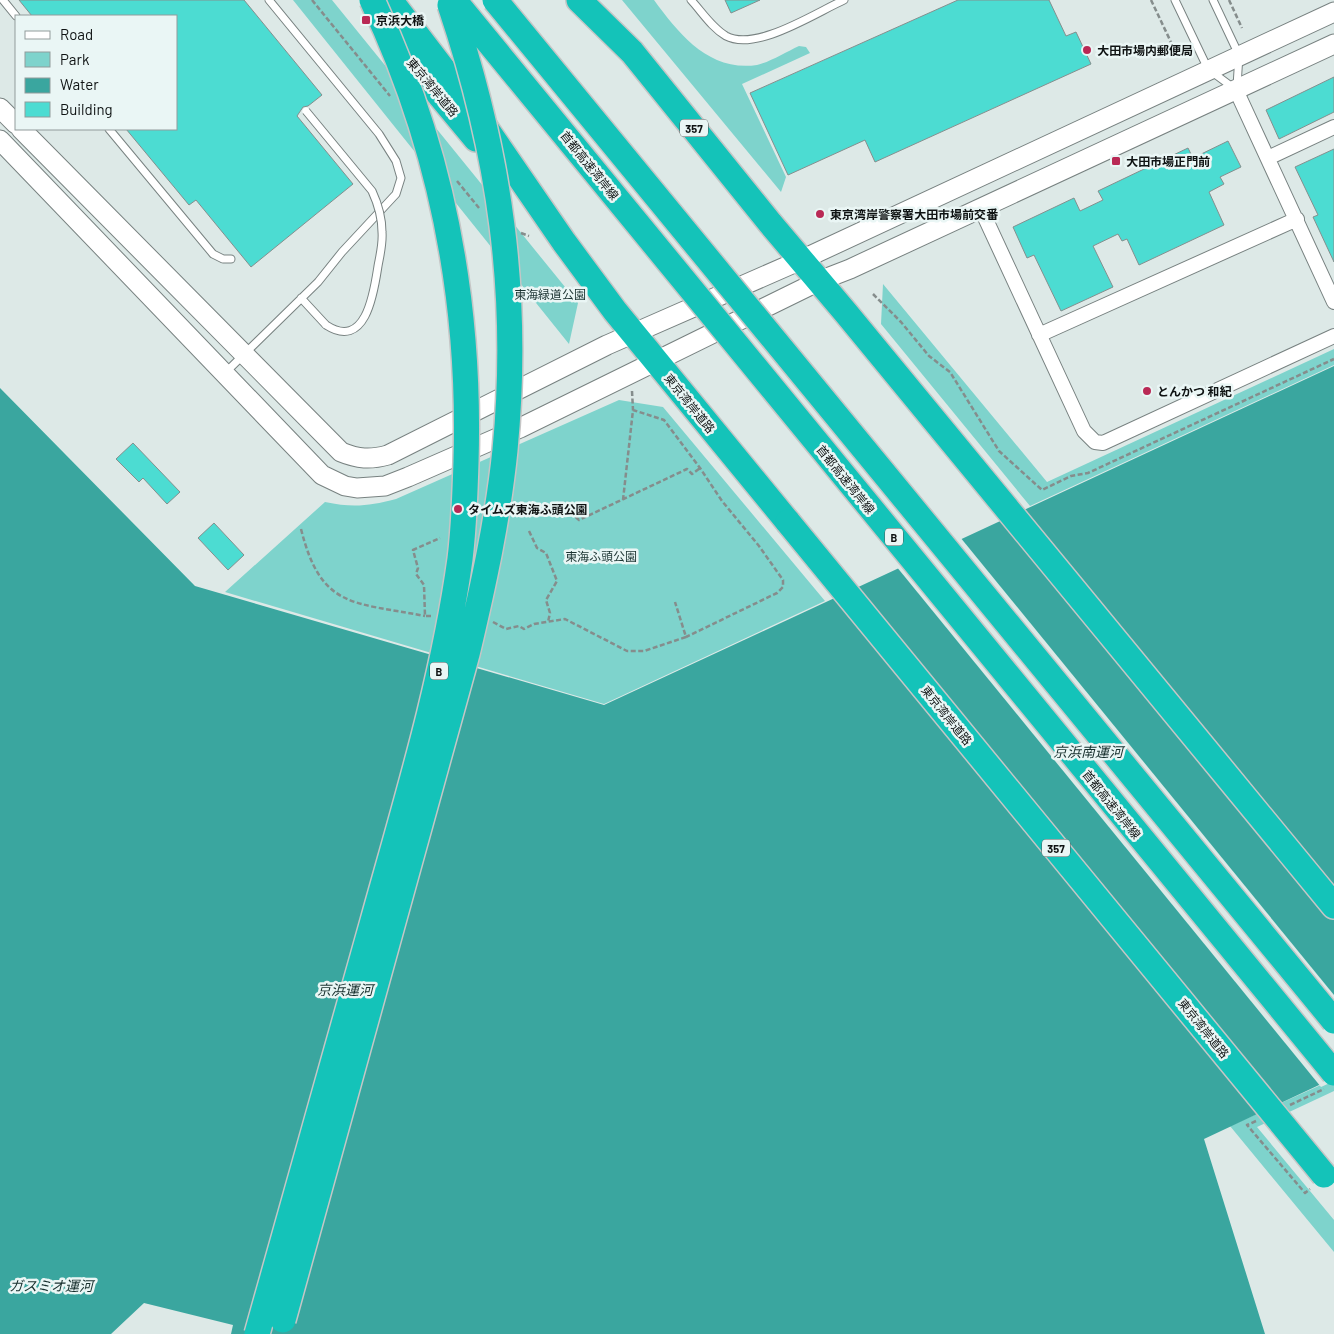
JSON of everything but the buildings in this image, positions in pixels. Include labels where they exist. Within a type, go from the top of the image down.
[{"type":"highway","name":"東京湾岸道路","points":[[361,0],[564,242]]},
{"type":"highway","name":"B","points":[[257,1334],[420,749],[444,650],[460,557],[467,435],[464,342],[456,273],[443,201],[423,126],[406,78],[372,0]]},
{"type":"highway","name":"東京湾岸道路","points":[[390,0],[463,95],[564,242],[633,333],[1325,1182]]},
{"type":"highway","name":"B","points":[[279,1334],[467,654],[488,563],[505,451],[510,340],[502,218],[487,132],[469,61],[449,0]]},
{"type":"highway","name":"首都高速湾岸線","points":[[454,0],[1334,1073]]},
{"type":"highway","points":[[496,0],[1334,1022]]},
{"type":"highway","name":"357","points":[[580,1],[632,52],[801,260],[1334,906]]},
{"type":"street","points":[[22,130],[341,452],[353,457],[375,459],[388,455],[633,333],[801,260],[1334,12]]},
{"type":"street","points":[[0,140],[322,474],[345,486],[357,488],[385,486],[520,428],[819,281],[1334,44]]},
{"type":"street","points":[[1236,90],[1334,302]]},
{"type":"street","points":[[0,108],[15,123]]},
{"type":"street","points":[[1268,158],[1334,128]]},
{"type":"street","points":[[981,208],[1084,432],[1095,442],[1103,443],[1334,336]]},
{"type":"street","points":[[1039,335],[1297,219]]},
{"type":"lane","points":[[3,0],[15,15]]},
{"type":"lane","points":[[224,374],[318,282],[342,252],[396,194],[401,178],[396,161],[379,134],[268,0]]},
{"type":"lane","points":[[692,0],[712,25],[726,36],[741,41],[768,35],[844,0]]},
{"type":"lane","points":[[1175,0],[1208,69],[1236,90]]},
{"type":"lane","points":[[1214,0],[1239,55],[1236,90]]},
{"type":"lane","points":[[301,298],[326,325],[334,330],[344,332],[355,327],[367,316],[373,298],[383,234],[378,205],[372,191],[306,111]]},
{"type":"lane","points":[[110,130],[214,254],[223,259],[231,259]]},
{"type":"path","points":[[1151,0],[1178,57]]},
{"type":"path","points":[[1229,0],[1242,28]]},
{"type":"path","points":[[623,500],[633,410],[632,389]]},
{"type":"path","points":[[491,621],[506,629],[519,626],[524,629],[534,624],[565,620],[627,650],[644,651],[686,637],[777,593],[782,587],[783,580],[759,546],[722,501],[664,420],[633,410]]},
{"type":"path","points":[[570,512],[578,520],[687,469],[692,474],[700,468]]},
{"type":"path","points":[[301,528],[307,552],[319,577],[335,594],[357,603],[434,616]]},
{"type":"path","points":[[529,531],[537,548],[546,553],[557,581],[546,600],[550,613],[548,622]]},
{"type":"path","points":[[425,616],[424,585],[416,574],[418,568],[413,550],[440,538]]},
{"type":"path","points":[[675,602],[686,637]]},
{"type":"path","points":[[1294,1179],[1305,1193],[1325,1182]]},
{"type":"green space","name":"東海緑道公園","points":[[293,0],[332,0],[578,303],[569,344]]},
{"type":"green space","points":[[622,0],[654,0],[674,25],[697,48],[724,63],[740,66],[757,65],[799,46],[806,47],[810,53],[742,84],[786,177],[781,192]]},
{"type":"green space","points":[[883,284],[1047,482],[1334,349],[1334,365],[1030,506],[881,324]]},
{"type":"green space","name":"東海ふ頭公園","points":[[619,400],[663,407],[825,601],[604,704],[225,592],[325,502],[361,505],[396,499]]},
{"type":"green space","points":[[1334,1079],[1334,1091],[1257,1127],[1334,1220],[1334,1252],[1230,1126]]},
{"type":"water","name":"京浜運河","points":[[1334,366],[1334,1078],[1204,1139],[1265,1334],[231,1334],[233,1325],[144,1303],[111,1334],[0,1334],[0,388],[195,586],[604,705]]},
{"type":"pier","points":[[960,537],[1334,995],[1334,1081],[1321,1087],[896,566]]},
{"type":"place","name":"京浜大橋","points":[[366,20]]},
{"type":"place","name":"大田市場内郵便局","points":[[1087,50]]},
{"type":"place","name":"大田市場正門前","points":[[1116,161]]},
{"type":"place","name":"東京湾岸警察署大田市場前交番","points":[[820,214]]},
{"type":"place","name":"とんかつ 和紀","points":[[1147,391]]},
{"type":"place","name":"タイムズ東海ふ頭公園","points":[[458,509]]},
{"type":"water label","name":"京浜南運河","points":[[1088,751]]},
{"type":"water label","name":"ガスミオ運河","points":[[51,1285]]}]
